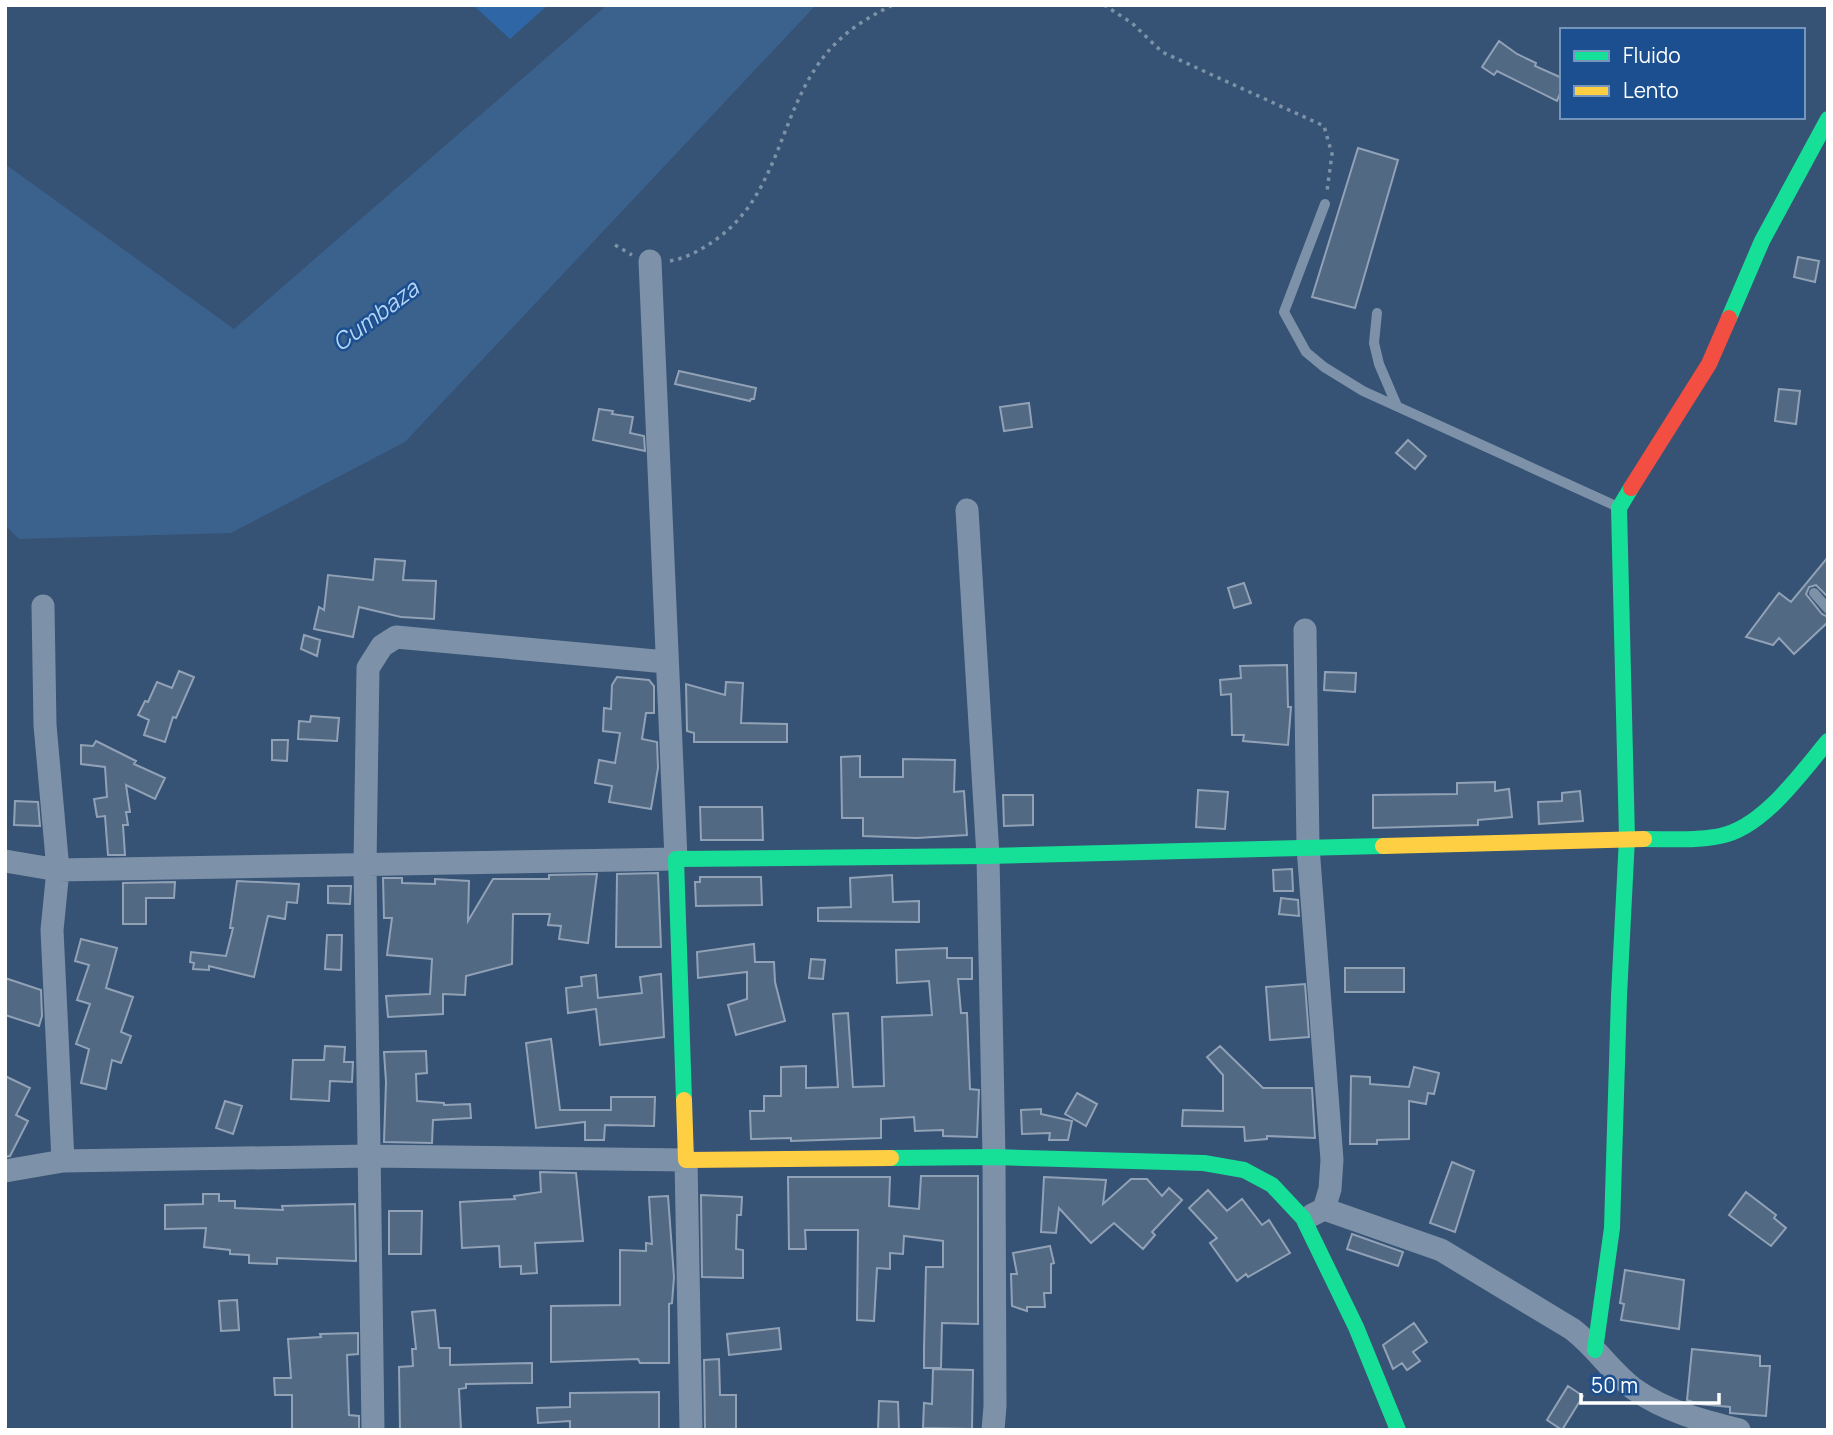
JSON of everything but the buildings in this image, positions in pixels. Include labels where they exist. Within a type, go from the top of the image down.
[{"type":"street","points":[[1595,1350],[1612,1228],[1627,838],[1619,508],[1709,364],[1762,241],[1828,119]]},
{"type":"street","points":[[650,261],[676,859],[691,1430]]},
{"type":"street","points":[[967,510],[988,856],[994,1157],[993,1430]]},
{"type":"street","points":[[43,606],[45,725],[58,870],[52,930],[63,1161]]},
{"type":"street","points":[[1305,630],[1308,847],[1332,1160],[1330,1189],[1314,1214]]},
{"type":"street","points":[[373,1430],[365,865],[368,668],[382,646],[396,637],[666,663]]},
{"type":"street","points":[[5,861],[58,870],[988,856],[1693,838],[1723,835],[1743,826],[1776,802],[1828,741]]},
{"type":"street","points":[[5,1171],[63,1161],[370,1156],[686,1160],[994,1157],[1204,1163],[1244,1170],[1272,1185],[1314,1214],[1441,1250],[1572,1329],[1632,1388],[1681,1413],[1739,1430]]},
{"type":"street","points":[[1314,1214],[1398,1430]]},
{"type":"lane","points":[[1325,204],[1284,312],[1306,352],[1324,367],[1363,391],[1619,508]]},
{"type":"lane","points":[[1377,313],[1374,343],[1379,363],[1397,406]]},
{"type":"lane","points":[[1814,593],[1828,608]]},
{"type":"path","points":[[615,245],[639,259],[673,261],[695,253],[725,233],[760,192],[803,89],[828,51],[874,14],[893,5]]},
{"type":"path","points":[[1104,5],[1132,23],[1162,52],[1324,126],[1332,154],[1325,204]]},
{"type":"shaded area","points":[[473,5],[548,5],[510,39]]},
{"type":"water","name":"Cumbaza","points":[[607,5],[816,5],[405,442],[231,533],[19,539],[5,525],[5,164],[234,329]]},
{"type":"traffic: fast","points":[[1729,318],[1762,241],[1828,119]]},
{"type":"traffic: fast","points":[[1595,1350],[1612,1228],[1627,838],[1619,508],[1631,488]]},
{"type":"traffic: fast","points":[[1644,839],[1702,839],[1736,831],[1780,798],[1828,741]]},
{"type":"traffic: fast","points":[[684,1100],[676,859],[988,856],[1383,846]]},
{"type":"traffic: fast","points":[[891,1158],[994,1157],[1204,1163],[1244,1170],[1272,1185],[1303,1218],[1356,1327],[1398,1430]]},
{"type":"traffic: slow","points":[[1383,846],[1644,839]]},
{"type":"traffic: slow","points":[[684,1100],[686,1160],[891,1158]]},
{"type":"traffic: jam","points":[[1631,488],[1709,364],[1729,318]]}]
